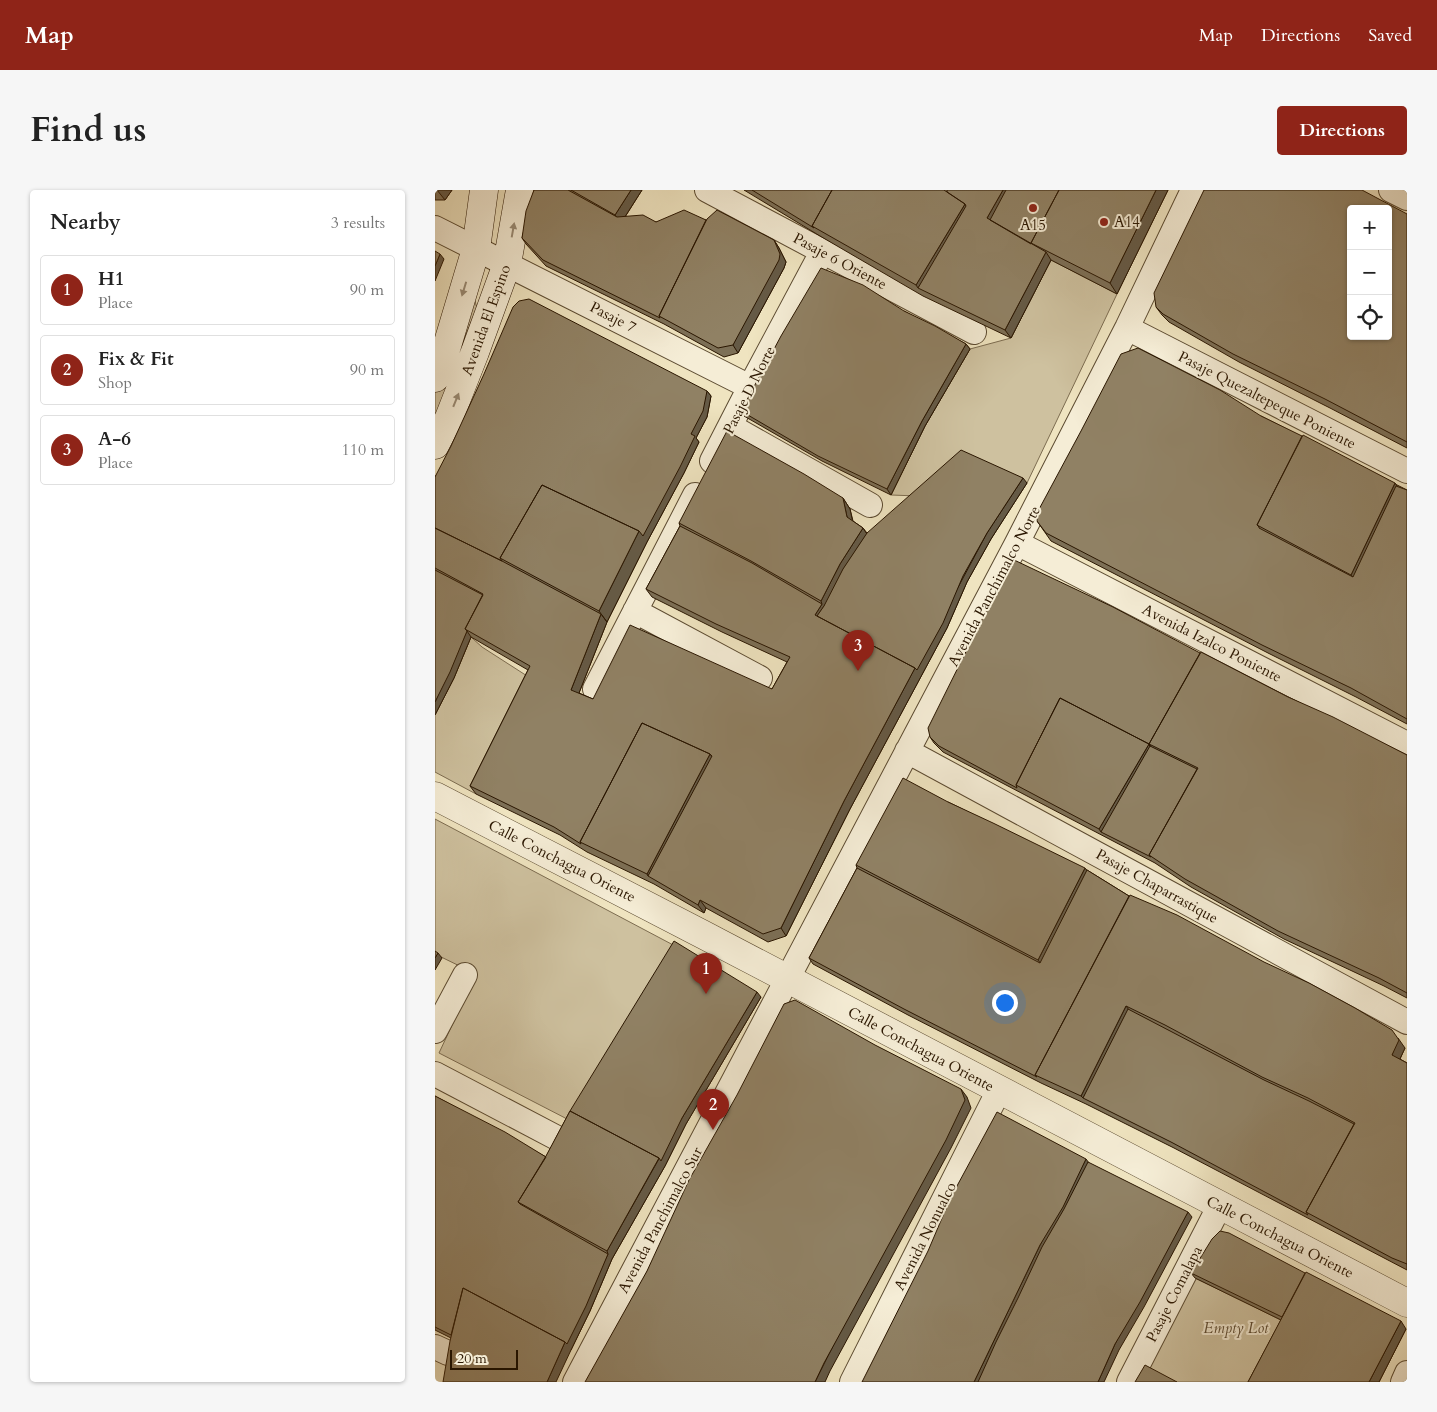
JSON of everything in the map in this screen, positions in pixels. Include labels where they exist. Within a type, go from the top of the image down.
[{"type":"street","name":"Avenida El Espino","points":[[435,378],[441,366],[476,249],[484,190]]},
{"type":"street","name":"Avenida El Espino","points":[[435,444],[449,418],[507,264],[520,190]]},
{"type":"street","name":"Pasaje 6 Oriente","points":[[707,190],[974,332]]},
{"type":"street","name":"Avenida Panchimalco Norte","points":[[788,978],[1017,543],[1127,328],[1193,190]]},
{"type":"street","points":[[1391,190],[1407,198]]},
{"type":"street","name":"Pasaje 7","points":[[435,228],[750,386]]},
{"type":"street","name":"Pasaje D Norte","points":[[595,689],[750,386],[823,252]]},
{"type":"street","name":"Pasaje Quezaltepeque Poniente","points":[[1127,328],[1407,471]]},
{"type":"street","points":[[730,426],[870,505]]},
{"type":"street","name":"Avenida Izalco Poniente","points":[[1017,543],[1407,744]]},
{"type":"street","points":[[635,611],[760,678]]},
{"type":"street","name":"Pasaje Chaparrastique","points":[[907,751],[1407,1022]]},
{"type":"street","name":"Calle Conchagua Oriente","points":[[435,796],[788,978],[1407,1303]]},
{"type":"street","points":[[435,1031],[465,975]]},
{"type":"street","name":"Avenida Panchimalco Sur","points":[[575,1382],[788,978]]},
{"type":"street","points":[[435,1074],[557,1138]]},
{"type":"street","name":"Avenida Nonualco","points":[[852,1382],[999,1090]]},
{"type":"street","name":"Pasaje Comalapa","points":[[1129,1382],[1220,1206]]},
{"type":"street","points":[[1403,1382],[1407,1373]]},
{"type":"green space","points":[[1051,260],[1117,294],[1027,483],[965,456],[918,496],[891,495],[925,426],[970,349],[1011,338]]},
{"type":"green space","points":[[469,301],[475,301],[477,308],[464,339],[464,360],[435,426],[435,386]]},
{"type":"green space","points":[[471,637],[482,647],[538,683],[476,794],[435,772],[435,714],[454,677]]},
{"type":"green space","points":[[435,819],[677,947],[571,1121],[439,1053],[476,974],[435,954]]},
{"type":"green space","name":"Empty Lot","points":[[1195,1278],[1289,1324],[1259,1382],[1170,1382],[1148,1370]]},
{"type":"building","points":[[534,190],[568,190],[617,217],[643,215],[656,222],[684,210],[706,220],[659,316],[660,318],[543,260],[522,238],[526,211]]},
{"type":"building","points":[[571,190],[631,190],[615,215]]},
{"type":"building","points":[[752,190],[832,190],[812,226],[814,228]]},
{"type":"building","points":[[832,190],[944,190],[965,204],[916,285],[812,226]]},
{"type":"building","points":[[947,190],[1003,190],[987,218],[1046,252],[1005,330],[918,288],[966,206],[947,192]]},
{"type":"building","name":"A15","points":[[1006,190],[1059,190],[1031,244],[990,220]]},
{"type":"building","name":"A14","points":[[1059,190],[1156,190],[1110,283],[1031,243]]},
{"type":"building","points":[[1204,190],[1362,190],[1390,205],[1347,205],[1347,340],[1392,340],[1392,206],[1407,214],[1407,442],[1233,354],[1163,314],[1156,307],[1154,293]]},
{"type":"building","points":[[717,210],[774,240],[780,254],[779,260],[733,345],[718,348],[659,316],[707,219]]},
{"type":"building","points":[[435,251],[440,254],[435,266]]},
{"type":"building","points":[[821,268],[863,285],[904,311],[966,344],[922,421],[887,489],[818,456],[741,411],[781,336]]},
{"type":"building","points":[[529,299],[707,391],[703,411],[691,434],[695,436],[643,536],[639,531],[542,485],[500,558],[502,561],[435,528],[435,477],[451,446],[513,307],[519,301]]},
{"type":"building","points":[[1138,348],[1220,390],[1261,416],[1302,436],[1257,525],[1259,528],[1353,577],[1396,486],[1407,490],[1407,719],[1351,688],[1262,645],[1046,533],[1037,521],[1037,513],[1121,354]]},
{"type":"building","points":[[727,431],[843,498],[847,517],[863,528],[840,564],[821,601],[679,523]]},
{"type":"building","points":[[1303,435],[1395,483],[1351,575],[1257,525]]},
{"type":"building","points":[[961,450],[1023,478],[987,533],[963,576],[943,623],[917,670],[817,616],[843,569],[867,533]]},
{"type":"building","points":[[542,485],[639,531],[599,611],[500,558]]},
{"type":"building","points":[[680,526],[752,563],[822,604],[815,615],[915,668],[844,801],[781,928],[763,934],[700,900],[698,905],[648,876],[712,756],[710,754],[642,723],[580,842],[581,844],[554,827],[470,786],[530,666],[465,629],[483,594],[435,568],[435,528],[502,561],[601,614],[571,690],[593,699],[630,625],[772,689],[790,657],[716,624],[646,589]]},
{"type":"building","points":[[1012,559],[1113,607],[1200,653],[1149,744],[1060,698],[1016,785],[1017,788],[939,746],[930,737],[928,728]]},
{"type":"building","points":[[435,570],[483,595],[465,629],[467,631],[435,702]]},
{"type":"building","points":[[1201,652],[1407,755],[1407,993],[1278,931],[1185,879],[1149,855],[1198,768],[1149,744]]},
{"type":"building","points":[[1060,698],[1149,744],[1099,829],[1016,785]]},
{"type":"building","points":[[642,723],[710,754],[647,874],[580,842]]},
{"type":"building","points":[[1150,746],[1197,769],[1149,855],[1151,857],[1101,832]]},
{"type":"building","points":[[903,778],[948,802],[1085,868],[1038,960],[856,865]]},
{"type":"building","points":[[857,868],[1040,963],[1087,870],[1129,896],[1035,1075],[1037,1077],[809,958]]},
{"type":"building","points":[[1130,895],[1177,915],[1264,962],[1309,983],[1392,1030],[1399,1040],[1392,1055],[1407,1063],[1407,1264],[1392,1258],[1306,1212],[1355,1123],[1308,1098],[1262,1077],[1165,1025],[1126,1006],[1081,1096],[1035,1075]]},
{"type":"building","points":[[674,941],[757,992],[682,1118],[661,1161],[659,1158],[570,1111]]},
{"type":"building","points":[[795,1000],[875,1045],[961,1089],[965,1100],[946,1140],[815,1382],[585,1382],[647,1271],[689,1180],[737,1095],[784,1004]]},
{"type":"building","points":[[1128,1009],[1264,1080],[1354,1124],[1306,1212],[1308,1215],[1171,1142],[1083,1098]]},
{"type":"building","points":[[435,1096],[505,1132],[546,1157],[518,1202],[608,1254],[586,1306],[567,1344],[463,1288],[451,1335],[435,1327]]},
{"type":"building","points":[[570,1111],[659,1158],[607,1251],[518,1202]]},
{"type":"building","points":[[997,1112],[1086,1159],[1063,1207],[1040,1245],[974,1382],[862,1382],[928,1251],[951,1197]]},
{"type":"building","points":[[1088,1162],[1188,1212],[1140,1302],[1115,1344],[1098,1382],[978,1382],[1042,1247]]},
{"type":"building","points":[[1220,1231],[1229,1233],[1305,1273],[1282,1317],[1191,1273],[1212,1239]]},
{"type":"building","points":[[1306,1272],[1401,1321],[1369,1382],[1248,1382]]},
{"type":"building","points":[[463,1288],[565,1342],[547,1382],[443,1382],[450,1341]]},
{"type":"building","points":[[1145,1365],[1177,1382],[1135,1382]]},
{"type":"place","name":"A15","points":[[1033,208]]},
{"type":"place","name":"A14","points":[[1104,222]]},
{"type":"place","name":"A-6","points":[[858,671]]},
{"type":"place","name":"H1","points":[[706,994]]},
{"type":"place","name":"Fix & Fit","points":[[713,1130]]}]
